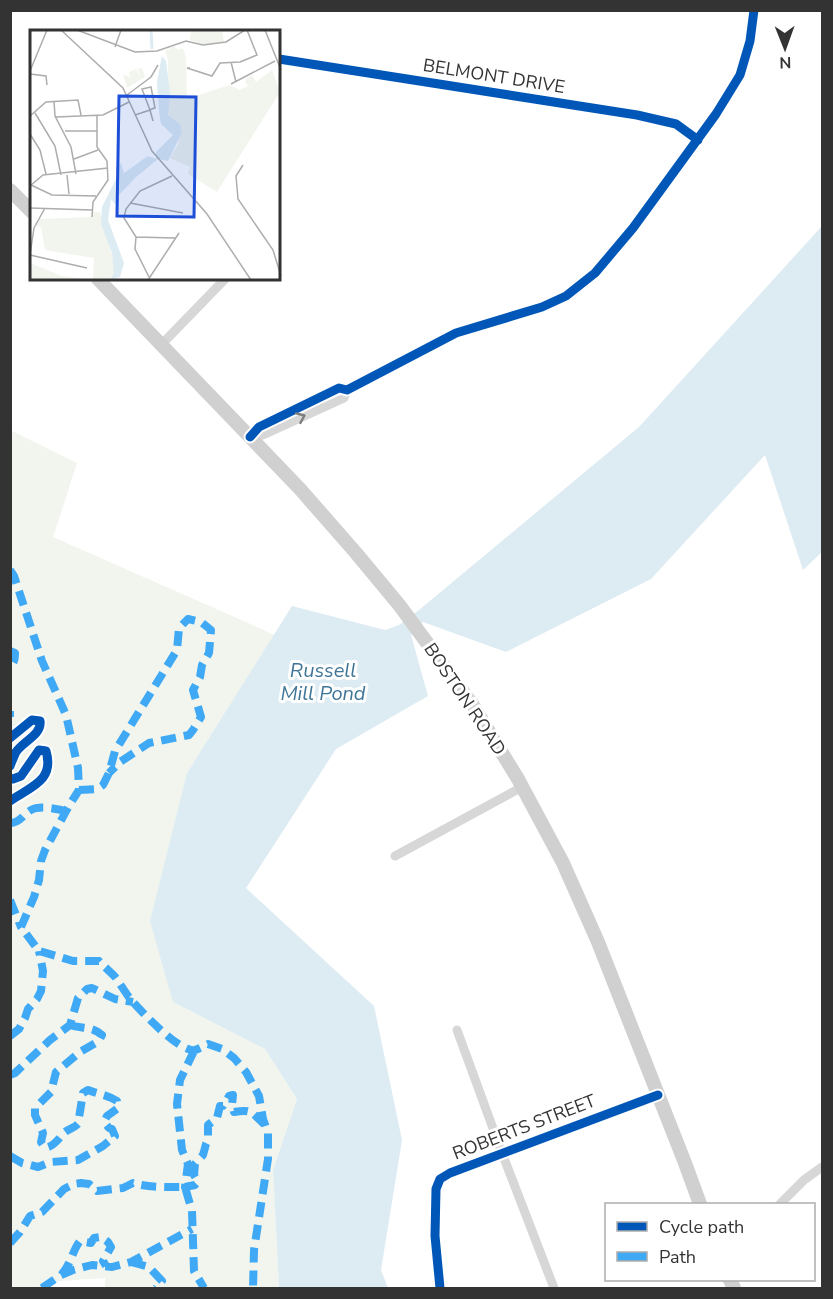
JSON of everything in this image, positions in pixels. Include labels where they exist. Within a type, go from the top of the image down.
[{"type":"main road","points":[[10,190],[30,210]]},
{"type":"main road","name":"BOSTON ROAD","points":[[99,280],[300,489],[407,616],[472,704],[522,787],[563,863],[598,942],[700,1203]]},
{"type":"street","points":[[250,437],[259,427],[285,413],[339,388],[347,390],[456,333],[542,307],[566,296],[595,273],[633,228],[698,140],[740,75],[750,41],[754,10]]},
{"type":"street","name":"BELMONT DRIVE","points":[[280,59],[637,115],[676,124],[698,140]]},
{"type":"street","points":[[161,345],[224,280]]},
{"type":"street","points":[[395,856],[522,787]]},
{"type":"street","points":[[457,1030],[554,1288]]},
{"type":"street","name":"ROBERTS STREET","points":[[440,1288],[435,1236],[436,1189],[440,1179],[450,1173],[658,1095]]},
{"type":"street","points":[[781,1203],[804,1180],[822,1167]]},
{"type":"shaded area","points":[[10,430],[77,463],[53,537],[275,635],[187,773],[173,1002],[265,1049],[297,1099],[273,1170],[279,1288],[105,1288],[105,1278],[59,1281],[49,1288],[11,1288]]},
{"type":"water","name":"Russell Mill Pond","points":[[822,226],[822,552],[803,570],[765,455],[651,579],[506,652],[423,622],[411,635],[428,696],[336,749],[246,888],[374,1006],[402,1140],[381,1270],[388,1288],[279,1288],[273,1170],[297,1099],[265,1049],[173,1002],[150,921],[187,773],[292,606],[385,630],[399,625],[639,427]]},
{"type":"marked path","points":[[10,570],[42,661],[66,715],[78,768],[79,790],[45,850],[34,897],[21,927],[39,951],[73,961],[99,961],[116,978],[137,1007],[171,1039],[188,1049],[195,1050],[208,1044],[222,1049],[234,1058],[246,1072],[259,1096],[268,1133],[268,1159],[254,1250],[253,1288]]},
{"type":"marked path","points":[[79,790],[97,789],[103,785],[115,751],[177,650],[179,628],[188,619],[201,622],[211,630],[209,653],[193,690],[201,717],[189,735],[149,743],[120,762],[109,773]]},
{"type":"marked path","points":[[10,651],[15,653],[14,662],[10,666]]},
{"type":"marked path","points":[[10,711],[10,717]]},
{"type":"marked path","points":[[10,823],[17,822],[28,812],[39,808],[66,811]]},
{"type":"marked path","points":[[10,900],[21,927]]},
{"type":"marked path","points":[[10,1036],[19,1029],[28,1009],[41,991],[43,971],[39,951]]},
{"type":"marked path","points":[[10,1075],[70,1025],[78,998],[87,989],[92,988],[115,999],[133,1002]]},
{"type":"marked path","points":[[10,1156],[22,1163],[38,1167],[51,1162],[78,1160],[103,1146],[115,1136],[112,1129],[104,1122],[107,1116],[118,1108],[117,1101],[88,1090],[83,1093],[78,1124],[65,1132],[51,1146],[45,1148],[41,1142],[43,1133],[35,1115],[35,1108],[51,1092],[56,1072],[80,1052],[99,1041],[102,1035],[91,1029],[70,1025]]},
{"type":"marked path","points":[[194,1051],[180,1080],[177,1104],[182,1150],[188,1164],[185,1187],[198,1182],[194,1175],[195,1164],[203,1155],[208,1140],[208,1125],[217,1118],[220,1106],[223,1106],[229,1096],[233,1095],[234,1112],[251,1112],[264,1124]]},
{"type":"marked path","points":[[10,1243],[30,1216],[42,1212],[64,1189],[74,1184],[89,1184],[97,1191],[123,1188],[133,1183],[185,1187],[192,1211],[194,1271],[204,1288]]},
{"type":"marked path","points":[[42,1288],[73,1270],[92,1265],[112,1267],[131,1262],[192,1229]]},
{"type":"marked path","points":[[61,1275],[80,1241],[91,1243],[94,1238],[101,1237],[111,1247],[103,1261],[106,1266]]},
{"type":"marked path","points":[[131,1262],[149,1267],[162,1281],[156,1288]]},
{"type":"cycle path","points":[[250,437],[259,427],[339,388],[347,390],[456,333],[542,307],[566,296],[595,273],[633,228],[716,114],[740,75],[750,41],[754,10]]},
{"type":"cycle path","points":[[280,59],[637,115],[676,124],[698,140]]},
{"type":"cycle path","points":[[10,738],[32,720],[40,721],[38,730],[19,748],[10,766]]},
{"type":"cycle path","points":[[10,778],[21,776],[39,750],[46,751],[48,761],[44,776],[33,787],[10,801]]},
{"type":"cycle path","points":[[440,1288],[435,1236],[436,1189],[440,1179],[450,1173],[658,1095]]}]
